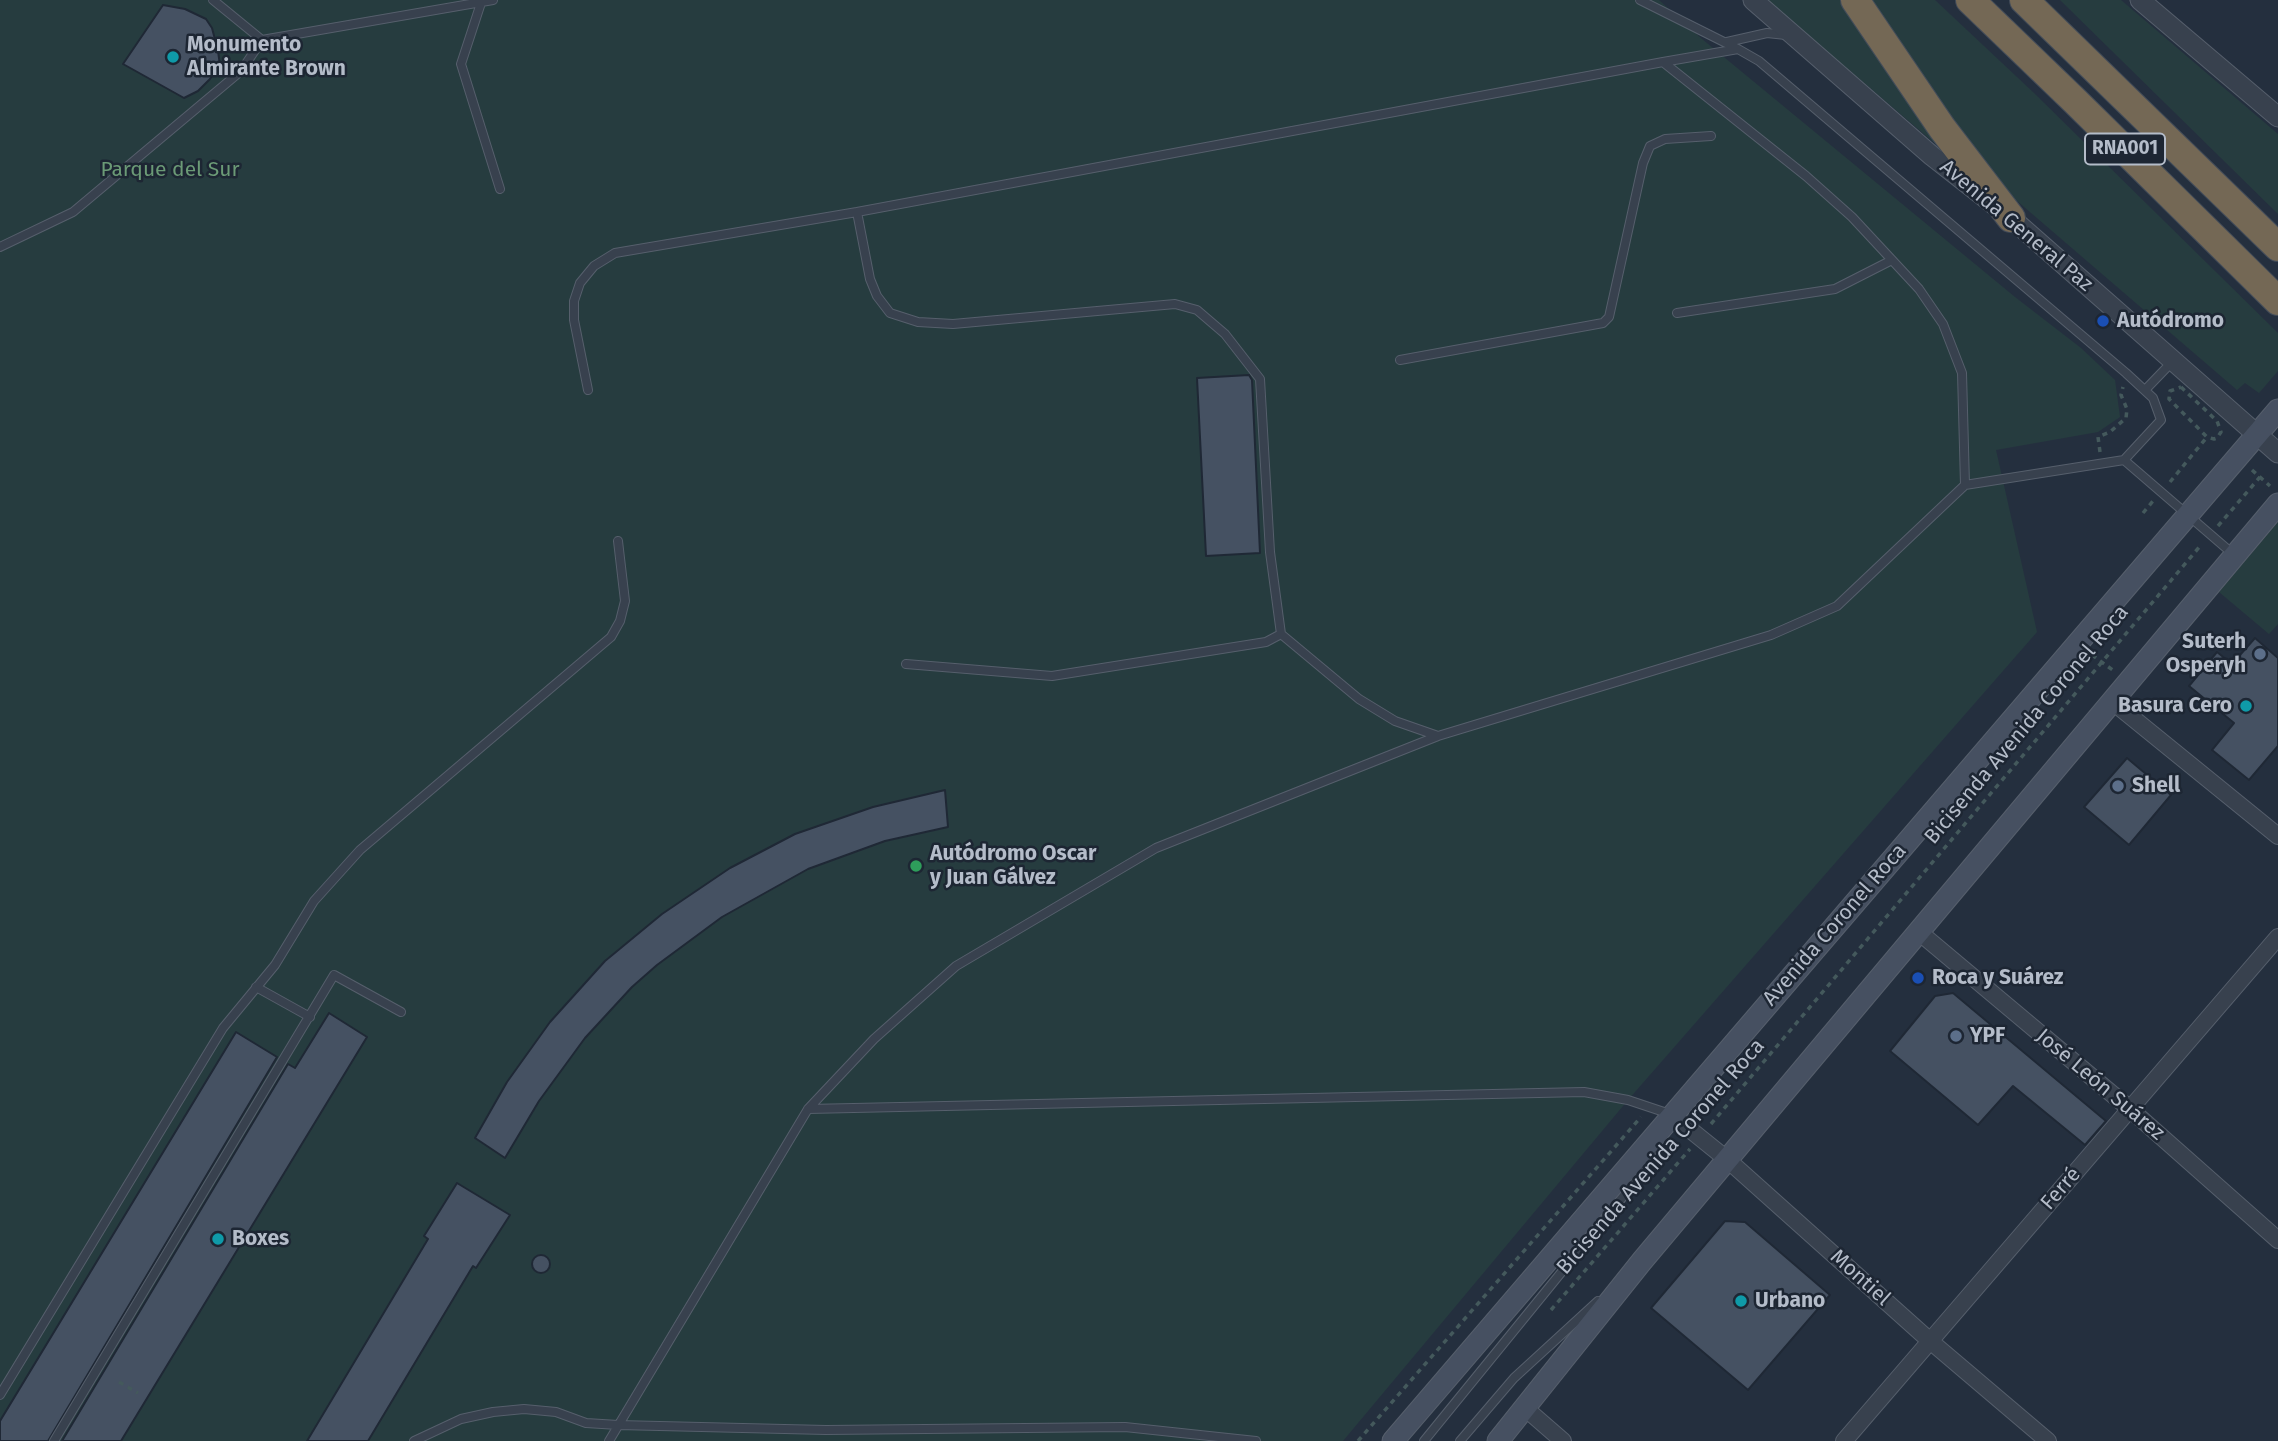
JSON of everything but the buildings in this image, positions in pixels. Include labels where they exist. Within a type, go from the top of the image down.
[{"type":"highway","points":[[1855,0],[1942,128],[2011,218]]},
{"type":"highway","name":"RNA001","points":[[1970,0],[2278,301]]},
{"type":"highway","name":"RNA001","points":[[2024,0],[2278,247]]},
{"type":"main road","name":"Avenida Coronel Roca","points":[[1393,1441],[2278,410]]},
{"type":"main road","points":[[1498,1441],[1642,1261],[2278,504]]},
{"type":"street","name":"Avenida General Paz","points":[[1753,0],[1932,156],[2011,218],[2278,453]]},
{"type":"street","points":[[2140,0],[2278,117]]},
{"type":"street","points":[[2113,702],[2278,836]]},
{"type":"street","name":"José León Suárez","points":[[1919,932],[2130,1109],[2278,1240]]},
{"type":"street","name":"Ferré","points":[[1844,1441],[2278,937]]},
{"type":"street","name":"Montiel","points":[[1672,1115],[2048,1441]]},
{"type":"street","points":[[1525,1408],[1563,1441]]},
{"type":"lane","points":[[213,0],[262,40]]},
{"type":"lane","points":[[0,247],[73,212],[241,71],[262,40],[493,0]]},
{"type":"lane","points":[[609,1441],[808,1109],[874,1039],[956,966],[1156,848],[1438,736],[1771,635],[1837,606],[1965,485],[2124,460],[2161,420],[2153,398],[2126,373],[1759,61],[1727,42],[1640,0]]},
{"type":"lane","points":[[481,3],[461,64],[500,189]]},
{"type":"lane","points":[[1727,42],[1767,33],[1794,36]]},
{"type":"lane","points":[[588,390],[574,320],[574,301],[580,283],[594,266],[615,253],[857,212],[1738,49]]},
{"type":"lane","points":[[1663,62],[1852,217],[1919,289],[1955,349],[1962,373],[1965,485]]},
{"type":"lane","points":[[1400,360],[1603,323],[1609,317],[1643,163],[1650,146],[1665,139],[1711,136]]},
{"type":"lane","points":[[857,212],[870,279],[877,296],[890,313],[918,322],[953,324],[1175,304],[1197,310],[1224,334],[1260,379],[1270,552],[1281,634],[1359,699],[1395,721],[1438,736]]},
{"type":"lane","points":[[1677,313],[1835,289],[1892,260]]},
{"type":"lane","points":[[2145,390],[2173,361]]},
{"type":"lane","points":[[2124,460],[2235,556]]},
{"type":"lane","points":[[0,1395],[223,1028],[275,965],[314,901],[359,850],[611,637],[621,621],[625,601],[618,541]]},
{"type":"lane","points":[[906,664],[1052,676],[1266,642],[1281,634]]},
{"type":"lane","points":[[54,1441],[334,975],[401,1012]]},
{"type":"lane","points":[[256,987],[310,1017]]},
{"type":"lane","points":[[808,1109],[1584,1092],[1628,1100],[1672,1115],[1639,1177],[1424,1441]]},
{"type":"lane","points":[[1460,1441],[1514,1378],[1642,1261]]},
{"type":"lane","points":[[414,1441],[461,1419],[524,1409],[556,1412],[586,1423],[618,1425],[826,1430],[1125,1427],[1256,1441]]},
{"type":"path","points":[[2102,462],[2098,436],[2110,432],[2126,418],[2127,409],[2121,395],[2126,373]]},
{"type":"path","points":[[2181,387],[2217,421],[2220,436],[2214,439],[2207,437],[2169,399],[2173,388],[2181,387]]},
{"type":"path","points":[[2143,513],[2207,437]]},
{"type":"path","name":"Bicisenda Avenida Coronel Roca","points":[[1548,1314],[2260,477]]},
{"type":"path","points":[[2077,643],[2129,683]]},
{"type":"path","points":[[1358,1441],[1650,1107]]},
{"type":"path","points":[[119,1382],[138,1393]]},
{"type":"green space","name":"Autódromo Oscar y Juan Gálvez","points":[[0,0],[1659,0],[1702,39],[2015,297],[2081,348],[2115,380],[2120,417],[2098,432],[1996,450],[2037,632],[1628,1100],[1343,1441],[0,1441]]},
{"type":"green space","points":[[1767,0],[1840,0],[1946,153]]},
{"type":"green space","points":[[1862,0],[1935,0],[2034,93],[2278,333],[2278,371],[2259,393],[2245,383],[2237,390],[2002,188]]},
{"type":"green space","points":[[2060,0],[2121,0],[2278,134],[2278,214]]},
{"type":"green space","points":[[2278,522],[2278,624],[2269,634],[2219,592]]},
{"type":"place","name":"Monumento Almirante Brown","points":[[173,57]]},
{"type":"place","name":"Autódromo","points":[[2103,321]]},
{"type":"place","name":"Suterh Osperyh","points":[[2260,654]]},
{"type":"place","name":"Basura Cero","points":[[2246,706]]},
{"type":"place","name":"Shell","points":[[2118,786]]},
{"type":"place","name":"Autódromo Oscar y Juan Gálvez","points":[[916,866]]},
{"type":"place","name":"Roca y Suárez","points":[[1918,978]]},
{"type":"place","name":"YPF","points":[[1956,1036]]},
{"type":"place","name":"Boxes","points":[[218,1239]]},
{"type":"place","name":"Urbano","points":[[1741,1301]]},
{"type":"park label","name":"Parque del Sur","points":[[170,170]]}]
